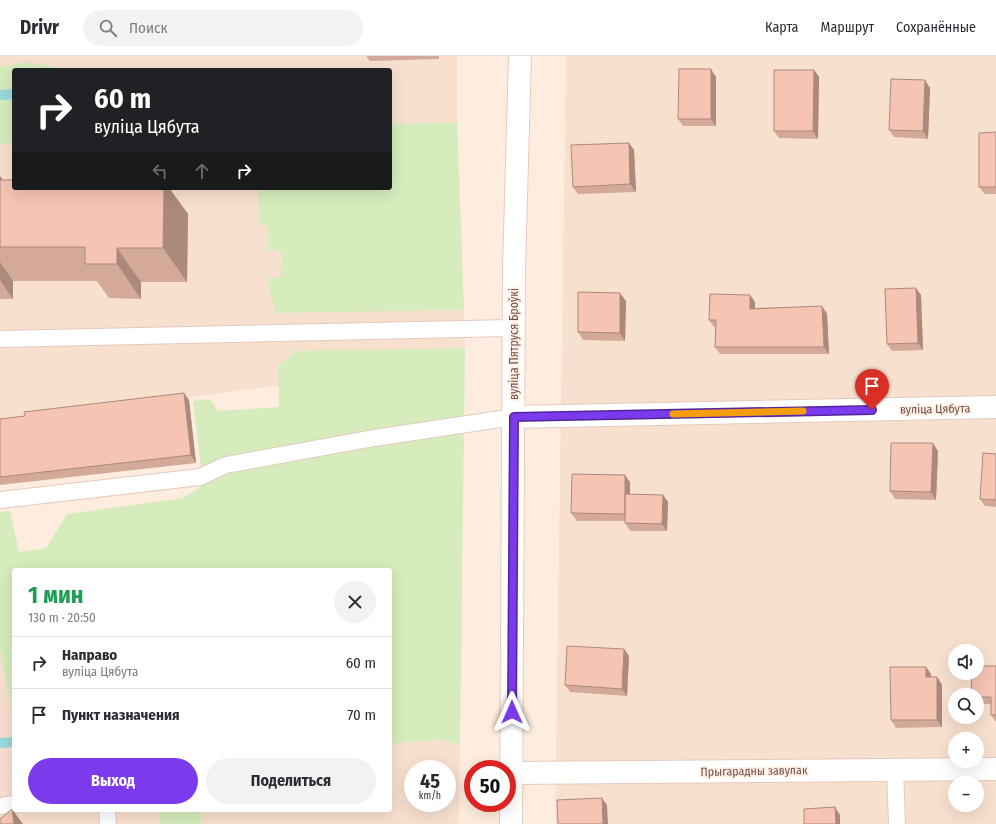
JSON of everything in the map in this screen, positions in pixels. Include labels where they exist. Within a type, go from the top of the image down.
[{"type":"street","name":"вуліца Пятруся Броўкі","points":[[511,760],[514,268],[520,56]]},
{"type":"street","name":"вуліца Цябута","points":[[514,417],[996,407]]},
{"type":"street","name":"Прыгарадны завулак","points":[[516,773],[996,769]]},
{"type":"street","name":"вуліца Пятруся Броўкі","points":[[511,812],[511,824]]},
{"type":"lane","points":[[0,339],[514,328]]},
{"type":"lane","points":[[0,500],[200,477],[226,465],[374,438],[514,417]]},
{"type":"lane","points":[[895,770],[897,824]]},
{"type":"lane","points":[[0,806],[12,804]]},
{"type":"lane","points":[[107,812],[108,824]]},
{"type":"shaded area","points":[[0,56],[457,56],[457,122],[465,348],[366,350],[366,374],[0,422]]},
{"type":"shaded area","points":[[566,56],[996,56],[996,824],[555,824]]},
{"type":"shaded area","points":[[0,651],[12,714],[12,812],[159,812],[160,824],[0,824]]},
{"type":"shaded area","points":[[440,740],[460,745],[459,824],[201,824],[202,812],[392,812],[392,744]]},
{"type":"green space","points":[[28,62],[60,68],[12,68],[12,143],[0,144],[0,67]]},
{"type":"green space","points":[[457,122],[464,310],[275,313],[267,278],[281,277],[282,251],[268,251],[268,225],[259,225],[258,190],[392,190],[392,124]]},
{"type":"green space","points":[[465,348],[460,745],[440,740],[392,744],[392,568],[12,568],[12,714],[0,651],[0,512],[10,511],[19,552],[46,548],[67,514],[183,498],[203,485],[193,401],[210,399],[218,411],[279,407],[278,367],[295,351]]},
{"type":"green space","points":[[159,812],[202,812],[201,824],[160,824]]},
{"type":"building","points":[[679,69],[711,69],[711,119],[678,119]]},
{"type":"building","points":[[774,70],[814,70],[813,131],[774,131]]},
{"type":"building","points":[[891,79],[925,80],[923,131],[889,130]]},
{"type":"building","points":[[996,132],[996,187],[979,187],[979,133]]},
{"type":"building","points":[[629,143],[630,184],[573,187],[571,145]]},
{"type":"building","points":[[0,180],[12,180],[12,190],[164,190],[163,248],[117,248],[117,264],[85,264],[85,247],[0,247]]},
{"type":"building","points":[[916,288],[918,343],[887,344],[885,289]]},
{"type":"building","points":[[578,292],[620,293],[620,333],[578,332]]},
{"type":"building","points":[[710,294],[750,295],[750,309],[822,306],[824,347],[715,347],[716,320],[709,320]]},
{"type":"building","points":[[184,393],[191,455],[0,477],[0,419],[25,416],[24,412]]},
{"type":"building","points":[[891,443],[933,443],[931,492],[890,491]]},
{"type":"building","points":[[983,453],[996,454],[996,500],[980,499]]},
{"type":"building","points":[[572,474],[625,475],[625,514],[571,513]]},
{"type":"building","points":[[625,494],[663,495],[662,524],[625,523]]},
{"type":"building","points":[[567,646],[624,649],[622,689],[565,685]]},
{"type":"building","points":[[984,666],[996,666],[996,715],[991,715],[991,697],[984,697],[984,688],[971,688],[972,680],[984,680]]},
{"type":"building","points":[[890,667],[926,667],[926,677],[937,677],[937,720],[891,720]]},
{"type":"building","points":[[602,798],[603,824],[558,824],[557,800]]},
{"type":"building","points":[[835,807],[836,824],[804,824],[804,809]]},
{"type":"building","points":[[12,809],[14,824],[0,824],[0,819]]},
{"type":"waterway","points":[[0,95],[12,94]]},
{"type":"waterway","points":[[0,743],[12,742]]},
{"type":"slow traffic","points":[[673,414],[803,411]]},
{"type":"route","points":[[512,712],[514,417],[872,410]]}]
